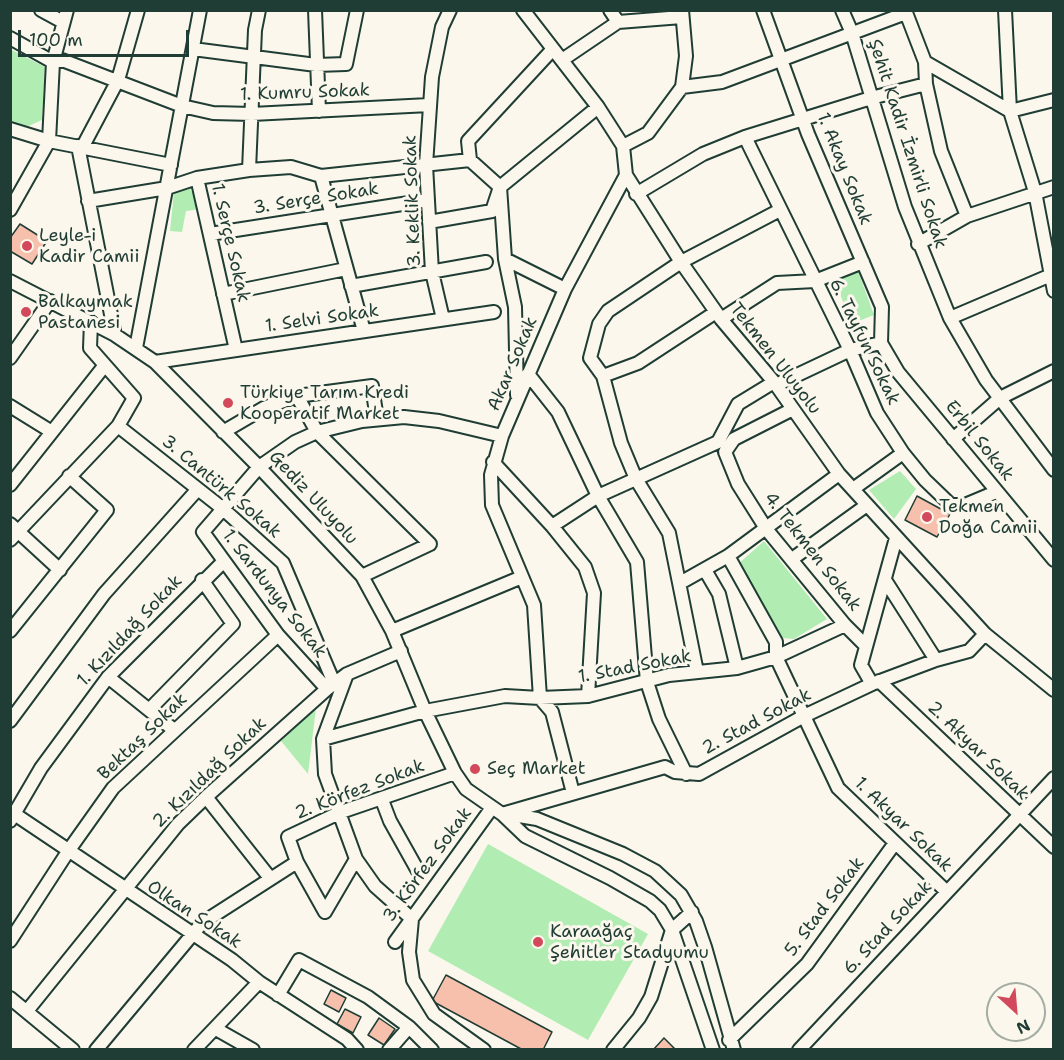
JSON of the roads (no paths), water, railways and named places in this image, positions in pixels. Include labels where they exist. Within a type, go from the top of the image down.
[{"type":"street","points":[[10,210],[14,195],[49,141],[53,62],[65,16],[41,10]]},
{"type":"street","points":[[115,334],[88,201],[80,147],[118,80],[138,10]]},
{"type":"street","points":[[136,348],[201,10]]},
{"type":"street","points":[[249,170],[254,58],[259,10]]},
{"type":"street","points":[[315,10],[319,111]]},
{"type":"street","points":[[193,49],[316,65],[346,64],[357,10]]},
{"type":"street","name":"3. Keklik Sokak","points":[[443,319],[432,272],[426,165],[429,105],[437,49],[450,10]]},
{"type":"street","name":"Tekmen Uluyolu","points":[[523,10],[598,107],[623,146],[626,175],[681,262],[718,316],[775,383],[839,474],[986,634],[1053,690]]},
{"type":"street","points":[[610,10],[618,22]]},
{"type":"street","name":"1. Akay Sokak","points":[[763,10],[803,119],[882,307],[881,343]]},
{"type":"street","name":"Şehit Kadir İzmirli Sokak","points":[[842,10],[852,33],[918,244],[950,318],[986,380],[1053,470]]},
{"type":"street","points":[[1005,10],[1010,111],[1049,237],[1053,291]]},
{"type":"street","points":[[682,87],[723,82],[906,12],[925,62],[926,84],[941,151],[967,216]]},
{"type":"street","points":[[562,60],[618,22],[682,14],[686,56],[682,87],[648,133],[623,146]]},
{"type":"street","name":"1. Kumru Sokak","points":[[10,38],[53,62],[62,60],[182,106],[213,113],[252,114],[429,105]]},
{"type":"street","points":[[517,399],[515,308],[505,259],[500,187],[470,160],[468,141],[553,49]]},
{"type":"street","points":[[925,62],[1010,111],[1053,100]]},
{"type":"street","points":[[636,194],[703,154],[746,137],[871,98],[926,84]]},
{"type":"street","points":[[429,222],[492,211],[500,187],[598,107]]},
{"type":"street","points":[[10,129],[49,141],[171,165]]},
{"type":"street","name":"6. Tayfun Sokak","points":[[746,137],[850,350],[877,412],[903,453],[925,480],[951,505],[965,505],[996,492]]},
{"type":"street","points":[[88,201],[166,188],[197,178],[249,170],[291,167],[321,176],[470,160]]},
{"type":"street","name":"Akar Sokak","points":[[540,698],[537,679],[537,622],[534,605],[492,505],[490,487],[493,462],[517,399],[565,289],[626,175]]},
{"type":"street","points":[[321,176],[364,331]]},
{"type":"street","name":"1. Serçe Sokak","points":[[197,178],[236,350]]},
{"type":"street","points":[[918,244],[967,216],[1053,187]]},
{"type":"street","name":"3. Serçe Sokak","points":[[210,234],[428,200]]},
{"type":"street","points":[[697,672],[669,532],[636,479],[621,443],[603,376],[590,358],[599,324],[608,311],[681,262],[780,210]]},
{"type":"street","points":[[505,259],[565,289]]},
{"type":"street","points":[[351,286],[486,262]]},
{"type":"street","points":[[603,376],[638,363],[777,283],[815,280],[863,262]]},
{"type":"street","points":[[223,294],[346,269]]},
{"type":"street","points":[[950,318],[1051,275]]},
{"type":"street","name":"Gediz Uluyolu","points":[[10,281],[115,334],[155,362],[362,576],[401,651],[425,711],[455,773],[466,789],[525,836],[650,901],[660,910],[672,930],[713,1050]]},
{"type":"street","points":[[10,358],[50,301]]},
{"type":"street","name":"1. Selvi Sokak","points":[[155,362],[494,312]]},
{"type":"street","points":[[60,570],[13,531],[118,426],[134,398],[90,348],[91,322]]},
{"type":"street","points":[[552,526],[598,496],[718,442],[738,404],[775,383],[850,350],[881,343]]},
{"type":"street","name":"Erbil Sokak","points":[[881,343],[898,372],[1053,560]]},
{"type":"street","points":[[10,485],[105,365]]},
{"type":"street","points":[[953,439],[1000,398],[1053,370]]},
{"type":"street","points":[[528,374],[558,412],[598,496],[638,562],[647,682],[659,719],[686,774]]},
{"type":"street","points":[[223,432],[264,408],[297,396],[372,386],[377,419]]},
{"type":"street","points":[[297,396],[317,432],[430,544],[362,576]]},
{"type":"street","points":[[10,406],[52,432]]},
{"type":"street","name":"4. Tekmen Sokak","points":[[793,409],[734,439],[725,452],[738,484],[767,530],[845,625],[866,646]]},
{"type":"street","name":"1. Sardunya Sokak","points":[[330,686],[278,635],[203,532],[259,467],[295,442],[317,432],[377,419],[404,417],[439,421],[502,436]]},
{"type":"street","name":"3. Cantürk Sokak","points":[[118,426],[222,508],[284,563],[330,686]]},
{"type":"street","points":[[852,489],[903,453]]},
{"type":"street","points":[[493,462],[552,526],[585,567],[594,593],[588,696]]},
{"type":"street","points":[[680,583],[728,556],[767,530],[839,474]]},
{"type":"street","points":[[10,631],[107,510],[69,476]]},
{"type":"street","points":[[10,721],[104,594],[198,489]]},
{"type":"street","points":[[792,559],[867,505]]},
{"type":"street","points":[[875,682],[861,665],[896,538]]},
{"type":"street","name":"1. Akyar Sokak","points":[[728,556],[776,642],[776,657],[838,788],[947,892]]},
{"type":"street","name":"1. Kızıldağ Sokak","points":[[12,815],[41,768],[108,677],[202,580],[224,561]]},
{"type":"street","points":[[705,570],[719,594],[737,668]]},
{"type":"street","points":[[392,632],[522,577]]},
{"type":"street","points":[[149,710],[233,624],[202,580]]},
{"type":"street","points":[[885,580],[936,660]]},
{"type":"street","name":"1. Stad Sokak","points":[[323,739],[425,711],[505,696],[540,698],[588,696],[669,675],[737,668],[776,657],[845,625]]},
{"type":"street","name":"2. Stad Sokak","points":[[497,812],[665,767],[686,774],[699,774],[804,716],[875,682],[969,651],[986,634]]},
{"type":"street","name":"Bektaş Sokak","points":[[10,941],[69,850],[113,788],[278,635]]},
{"type":"street","name":"2. Kızıldağ Sokak","points":[[27,1011],[178,824],[206,797],[330,686],[347,674],[401,651]]},
{"type":"street","points":[[347,674],[323,739],[326,774],[356,860],[375,886],[412,919],[409,952],[413,980],[434,1014],[484,1050]]},
{"type":"street","points":[[108,677],[174,730]]},
{"type":"street","name":"2. Akyar Sokak","points":[[875,682],[1053,847]]},
{"type":"street","points":[[540,698],[552,712],[573,793]]},
{"type":"street","name":"2. Körfez Sokak","points":[[356,860],[325,912],[297,862],[288,837],[341,812],[382,800],[455,773]]},
{"type":"street","name":"6. Stad Sokak","points":[[799,1050],[1053,778]]},
{"type":"street","points":[[206,797],[270,878]]},
{"type":"street","points":[[382,800],[390,821],[418,871]]},
{"type":"street","points":[[497,812],[537,819],[623,854],[655,871],[681,895],[692,912],[705,946],[731,1045]]},
{"type":"street","name":"3. Körfez Sokak","points":[[395,942],[497,812]]},
{"type":"street","name":"Olkan Sokak","points":[[12,815],[69,850],[124,890],[232,960],[259,982],[346,1039],[357,1050]]},
{"type":"street","name":"5. Stad Sokak","points":[[731,1045],[807,964],[895,843]]},
{"type":"street","points":[[96,1050],[202,923],[297,862]]},
{"type":"street","points":[[613,1050],[639,1018],[651,997],[672,930],[692,912]]},
{"type":"street","points":[[278,995],[299,960],[368,997],[409,1027],[432,1050]]},
{"type":"street","points":[[194,1050],[259,982]]},
{"type":"street","points":[[10,998],[73,1050]]},
{"type":"street","points":[[389,1050],[409,1027]]},
{"type":"street","points":[[216,1029],[253,1050]]},
{"type":"place","name":"Leyle-i Kadir Camii","points":[[27,246]]},
{"type":"place","name":"Balkaymak Pastanesi","points":[[26,312]]},
{"type":"place","name":"Türkiye Tarım Kredi Kooperatif Market","points":[[228,403]]},
{"type":"place","name":"Tekmen Doğa Camii","points":[[927,517]]},
{"type":"place","name":"Seç Market","points":[[475,769]]},
{"type":"place","name":"Karaağaç Şehitler Stadyumu","points":[[538,942]]}]
